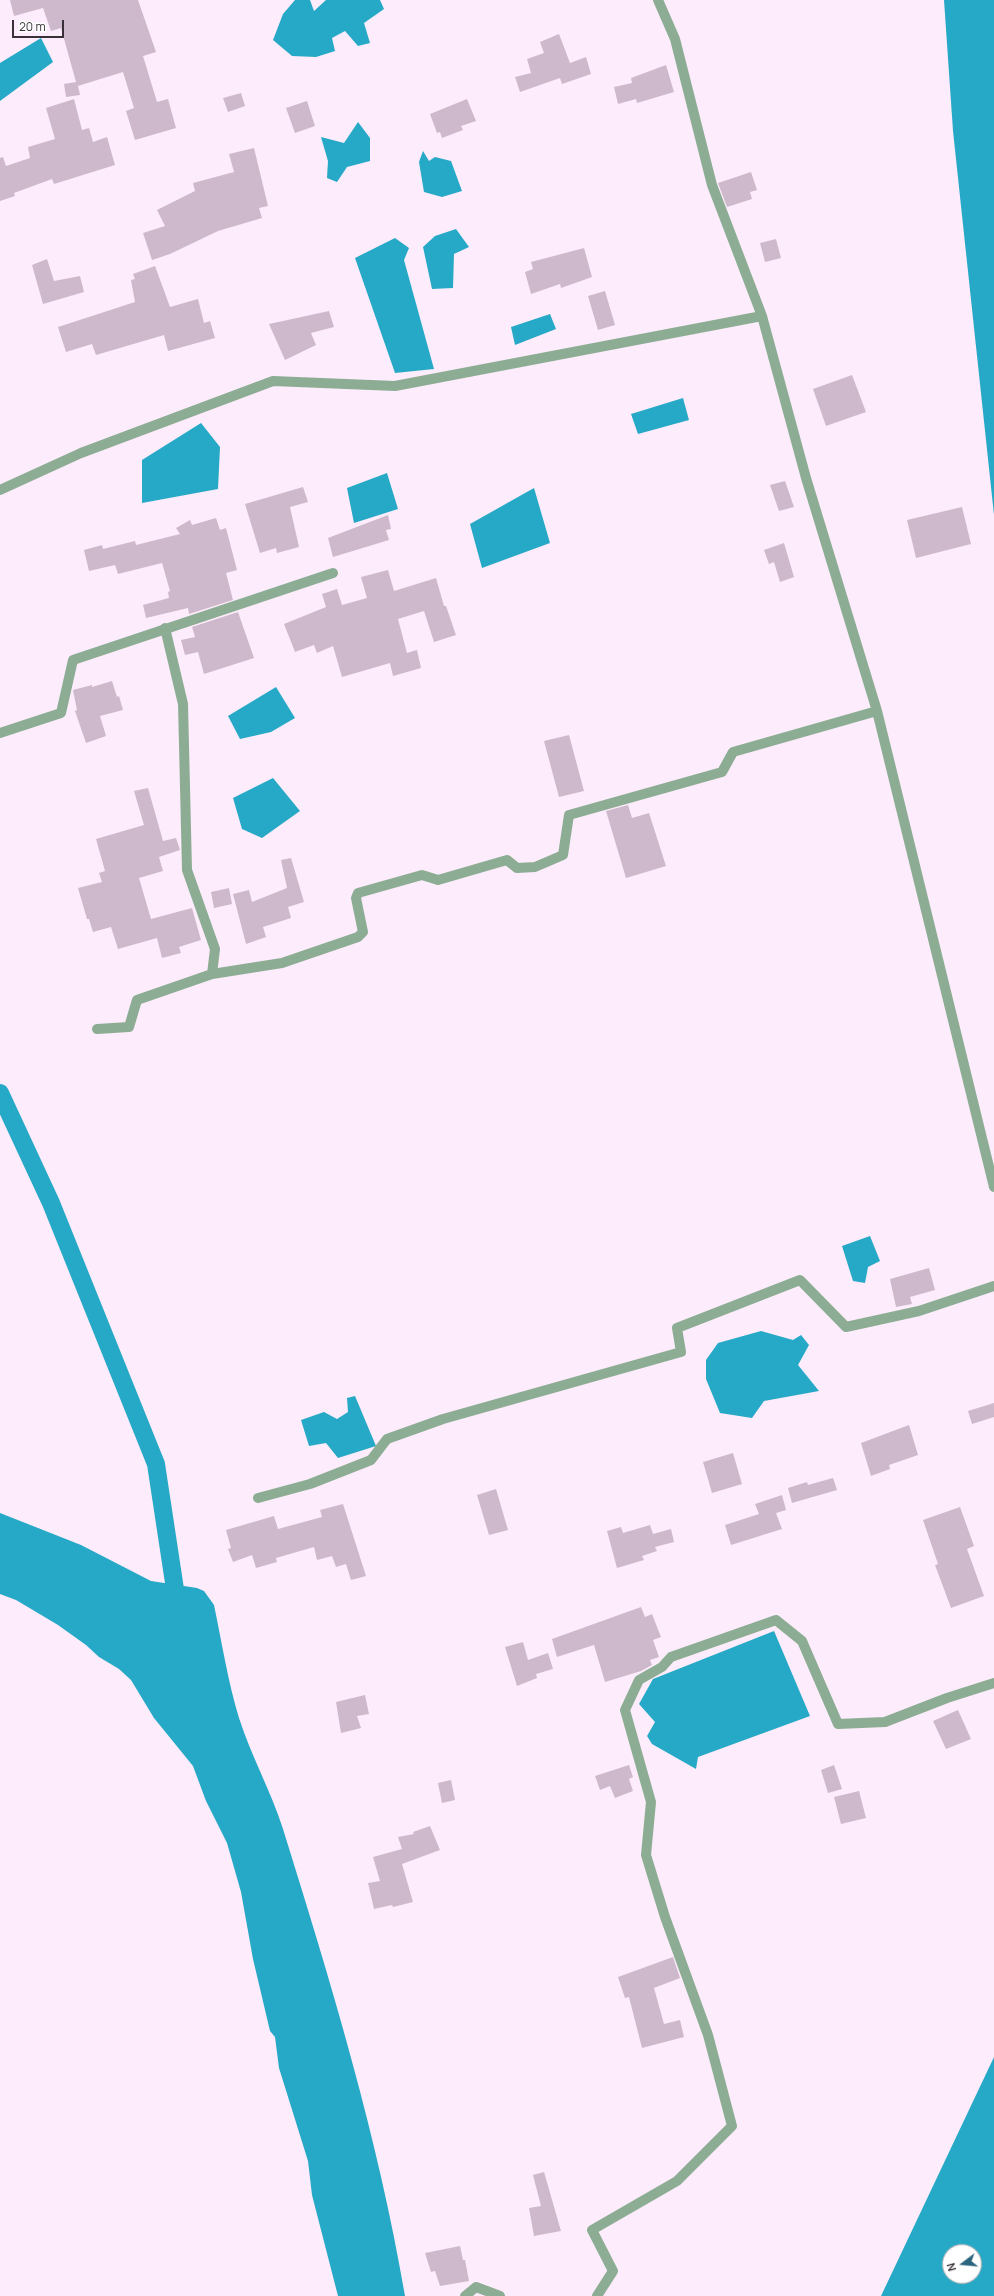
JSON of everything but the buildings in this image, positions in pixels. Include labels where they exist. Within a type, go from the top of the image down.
[{"type":"street","points":[[658,0],[675,39],[712,185],[762,316],[806,478],[877,711],[994,1187]]},
{"type":"street","points":[[0,490],[81,453],[273,380],[395,386],[762,316]]},
{"type":"street","points":[[0,733],[61,713],[74,660],[165,628],[333,573]]},
{"type":"street","points":[[165,628],[183,704],[187,870],[215,949],[212,974]]},
{"type":"street","points":[[97,1029],[129,1027],[137,1000],[212,974],[282,963],[358,937],[363,932],[356,898],[358,893],[422,875],[438,880],[507,860],[517,868],[535,867],[563,855],[569,815],[722,772],[733,752],[877,711]]},
{"type":"street","points":[[258,1498],[310,1484],[371,1460],[387,1439],[444,1419],[681,1352],[677,1328],[800,1280],[846,1327],[919,1311],[994,1286]]},
{"type":"street","points":[[597,2296],[613,2271],[592,2230],[677,2181],[732,2126],[708,2035],[665,1917],[646,1855],[651,1802],[626,1710],[639,1680],[662,1667],[671,1657],[776,1620],[802,1641],[838,1724],[885,1722],[947,1698],[994,1683]]},
{"type":"street","points":[[464,2296],[476,2287],[500,2296]]},
{"type":"water","points":[[295,0],[310,0],[314,11],[326,0],[380,0],[384,9],[364,23],[370,43],[358,46],[345,31],[332,38],[335,51],[316,57],[292,56],[273,40],[283,14]]},
{"type":"water","points":[[944,0],[994,0],[994,515],[953,131]]},
{"type":"water","points":[[41,38],[53,62],[0,101],[0,63]]},
{"type":"water","points":[[358,122],[370,138],[370,161],[347,167],[337,182],[327,178],[328,161],[321,137],[344,143]]},
{"type":"water","points":[[423,151],[429,161],[435,157],[451,161],[462,191],[442,197],[424,192],[419,162]]},
{"type":"water","points":[[456,229],[469,247],[454,254],[453,288],[432,289],[423,247],[435,236]]},
{"type":"water","points":[[395,238],[409,248],[404,260],[434,369],[395,373],[355,258]]},
{"type":"water","points":[[550,314],[556,329],[515,345],[511,327]]},
{"type":"water","points":[[683,398],[689,420],[638,434],[631,414]]},
{"type":"water","points":[[201,423],[220,447],[218,489],[142,503],[142,460]]},
{"type":"water","points":[[387,473],[398,509],[354,523],[347,488]]},
{"type":"water","points":[[534,488],[550,543],[482,568],[470,524]]},
{"type":"water","points":[[276,687],[295,718],[271,732],[240,739],[228,716]]},
{"type":"water","points":[[273,778],[300,811],[262,838],[242,829],[233,798]]},
{"type":"water","points":[[870,1236],[880,1261],[868,1267],[865,1283],[853,1281],[842,1246]]},
{"type":"water","points":[[761,1331],[793,1340],[801,1335],[809,1345],[798,1365],[819,1391],[764,1401],[752,1418],[720,1413],[706,1379],[706,1360],[718,1343]]},
{"type":"water","points":[[355,1396],[376,1446],[338,1458],[326,1443],[309,1446],[301,1420],[324,1412],[337,1419],[348,1412],[347,1398]]},
{"type":"water","points":[[0,1513],[81,1545],[151,1581],[197,1588],[204,1591],[214,1605],[228,1676],[239,1718],[283,1829],[336,2003],[381,2178],[405,2296],[338,2296],[312,2195],[308,2161],[279,2068],[275,2037],[270,2031],[253,1959],[241,1892],[227,1843],[206,1801],[193,1766],[154,1718],[131,1680],[119,1669],[99,1657],[86,1645],[58,1625],[16,1600],[0,1594]]},
{"type":"water","points":[[774,1631],[810,1716],[698,1757],[696,1769],[652,1744],[647,1736],[655,1722],[639,1704],[653,1679]]},
{"type":"water","points":[[994,2057],[994,2296],[881,2296]]},
{"type":"waterway","points":[[0,1093],[51,1203],[156,1464],[178,1609]]}]
